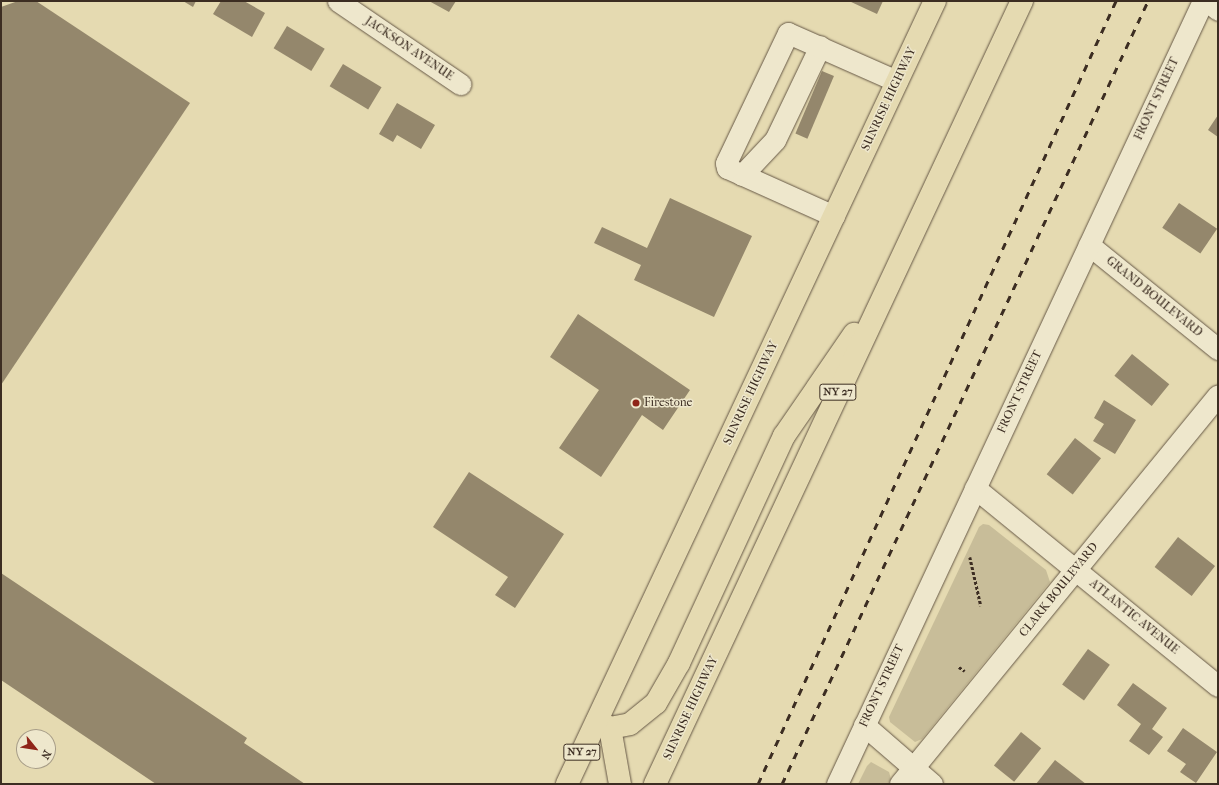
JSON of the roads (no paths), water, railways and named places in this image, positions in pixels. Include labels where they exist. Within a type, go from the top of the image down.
[{"type":"highway","name":"SUNRISE HIGHWAY","points":[[567,784],[603,724],[834,216],[935,1]]},
{"type":"highway","name":"SUNRISE HIGHWAY","points":[[655,784],[1022,1]]},
{"type":"highway","points":[[620,784],[603,724],[630,724],[656,704],[679,663],[784,436],[891,280]]},
{"type":"street","name":"FRONT STREET","points":[[837,784],[1203,1]]},
{"type":"street","points":[[1207,1],[1218,10]]},
{"type":"street","name":"JACKSON AVENUE","points":[[344,3],[460,84]]},
{"type":"street","points":[[834,216],[727,168],[726,163],[786,34],[791,33],[897,81]]},
{"type":"street","points":[[742,175],[775,140],[820,46]]},
{"type":"street","name":"GRAND BOULEVARD","points":[[1089,244],[1218,349]]},
{"type":"street","name":"CLARK BOULEVARD","points":[[907,776],[1218,395]]},
{"type":"street","name":"ATLANTIC AVENUE","points":[[975,488],[1218,686]]},
{"type":"street","points":[[864,725],[907,776],[932,784]]},
{"type":"railway","points":[[758,784],[1116,1]]},
{"type":"railway","points":[[782,784],[1148,1]]},
{"type":"place","name":"Firestone","points":[[636,403]]}]
